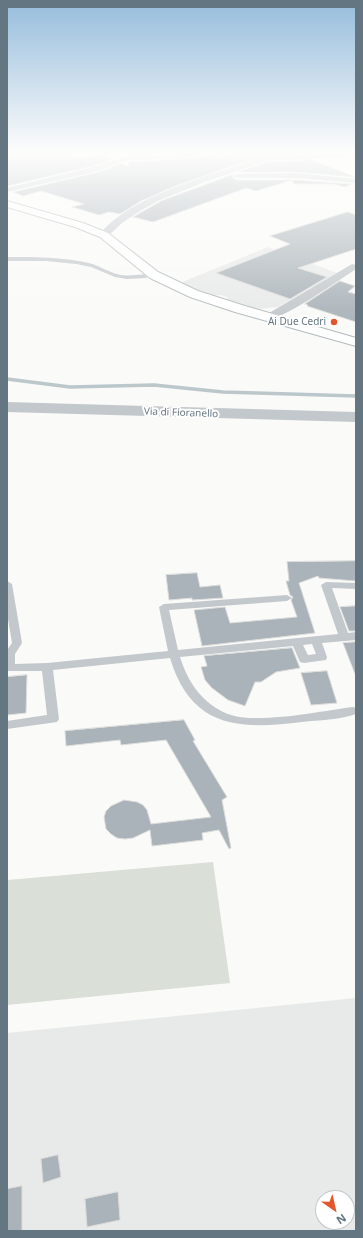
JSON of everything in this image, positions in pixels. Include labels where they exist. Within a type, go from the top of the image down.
[{"type":"main road","points":[[23,209],[79,225],[104,235],[154,275],[194,294],[268,318],[356,342]]},
{"type":"street","points":[[104,235],[118,221],[137,209]]},
{"type":"street","points":[[268,318],[351,269]]},
{"type":"street","name":"Via di Fioranello","points":[[7,407],[356,418]]},
{"type":"lane","points":[[7,259],[56,260],[84,264],[118,276],[126,277],[154,275]]},
{"type":"lane","points":[[7,584],[17,643],[8,653],[9,668],[47,667],[356,636]]},
{"type":"lane","points":[[344,637],[326,585],[356,586]]},
{"type":"lane","points":[[287,598],[164,607],[174,654],[184,683],[193,696],[206,706],[220,715],[235,720],[284,719],[355,709]]},
{"type":"lane","points":[[298,642],[304,659],[322,658],[316,640]]},
{"type":"lane","points":[[7,725],[53,719],[47,667]]},
{"type":"shaded area","points":[[268,247],[337,273],[278,307],[259,309],[228,300],[227,297],[220,295],[213,296],[180,283]]},
{"type":"shaded area","points":[[213,862],[230,983],[7,1005],[8,880]]},
{"type":"shaded area","points":[[356,998],[356,1231],[7,1231],[7,1033]]},
{"type":"building","points":[[78,209],[128,209],[120,214],[109,212],[99,215]]},
{"type":"building","points":[[147,209],[189,209],[153,222],[133,217]]},
{"type":"building","points":[[348,212],[356,215],[356,249],[298,268],[327,277],[290,299],[216,273],[290,244],[270,236]]},
{"type":"building","points":[[340,281],[355,286],[348,292],[356,294],[356,322],[307,306],[308,305],[305,304]]},
{"type":"building","points":[[356,561],[356,581],[319,578],[318,576],[299,583],[315,633],[202,646],[194,610],[225,607],[230,623],[297,617],[291,600],[293,597],[290,595],[286,581],[289,581],[287,562]]},
{"type":"building","points":[[197,573],[200,587],[220,585],[223,598],[169,600],[166,575]]},
{"type":"building","points":[[356,606],[356,631],[349,631],[340,607]]},
{"type":"building","points":[[356,642],[356,673],[355,674],[343,643]]},
{"type":"building","points":[[292,648],[300,668],[276,672],[261,682],[255,682],[245,706],[228,700],[212,688],[205,680],[201,667],[207,666],[204,656]]},
{"type":"building","points":[[327,671],[337,703],[311,705],[301,673]]},
{"type":"building","points":[[27,675],[26,713],[7,715],[7,677]]},
{"type":"building","points":[[184,720],[195,740],[193,741],[227,797],[222,800],[231,848],[229,849],[219,830],[202,833],[203,840],[152,846],[150,830],[133,838],[125,839],[117,838],[106,829],[104,817],[106,811],[111,806],[124,800],[137,802],[143,805],[147,810],[151,824],[211,817],[166,740],[121,745],[120,740],[66,746],[65,731]]},
{"type":"building","points":[[58,1155],[61,1177],[43,1183],[41,1159]]},
{"type":"building","points":[[22,1186],[22,1231],[7,1231],[7,1189]]},
{"type":"building","points":[[118,1192],[120,1220],[87,1227],[85,1199]]},
{"type":"waterway","points":[[7,379],[70,387],[154,385],[223,392],[356,396]]},
{"type":"place","name":"Ai Due Cedri","points":[[334,322]]}]
